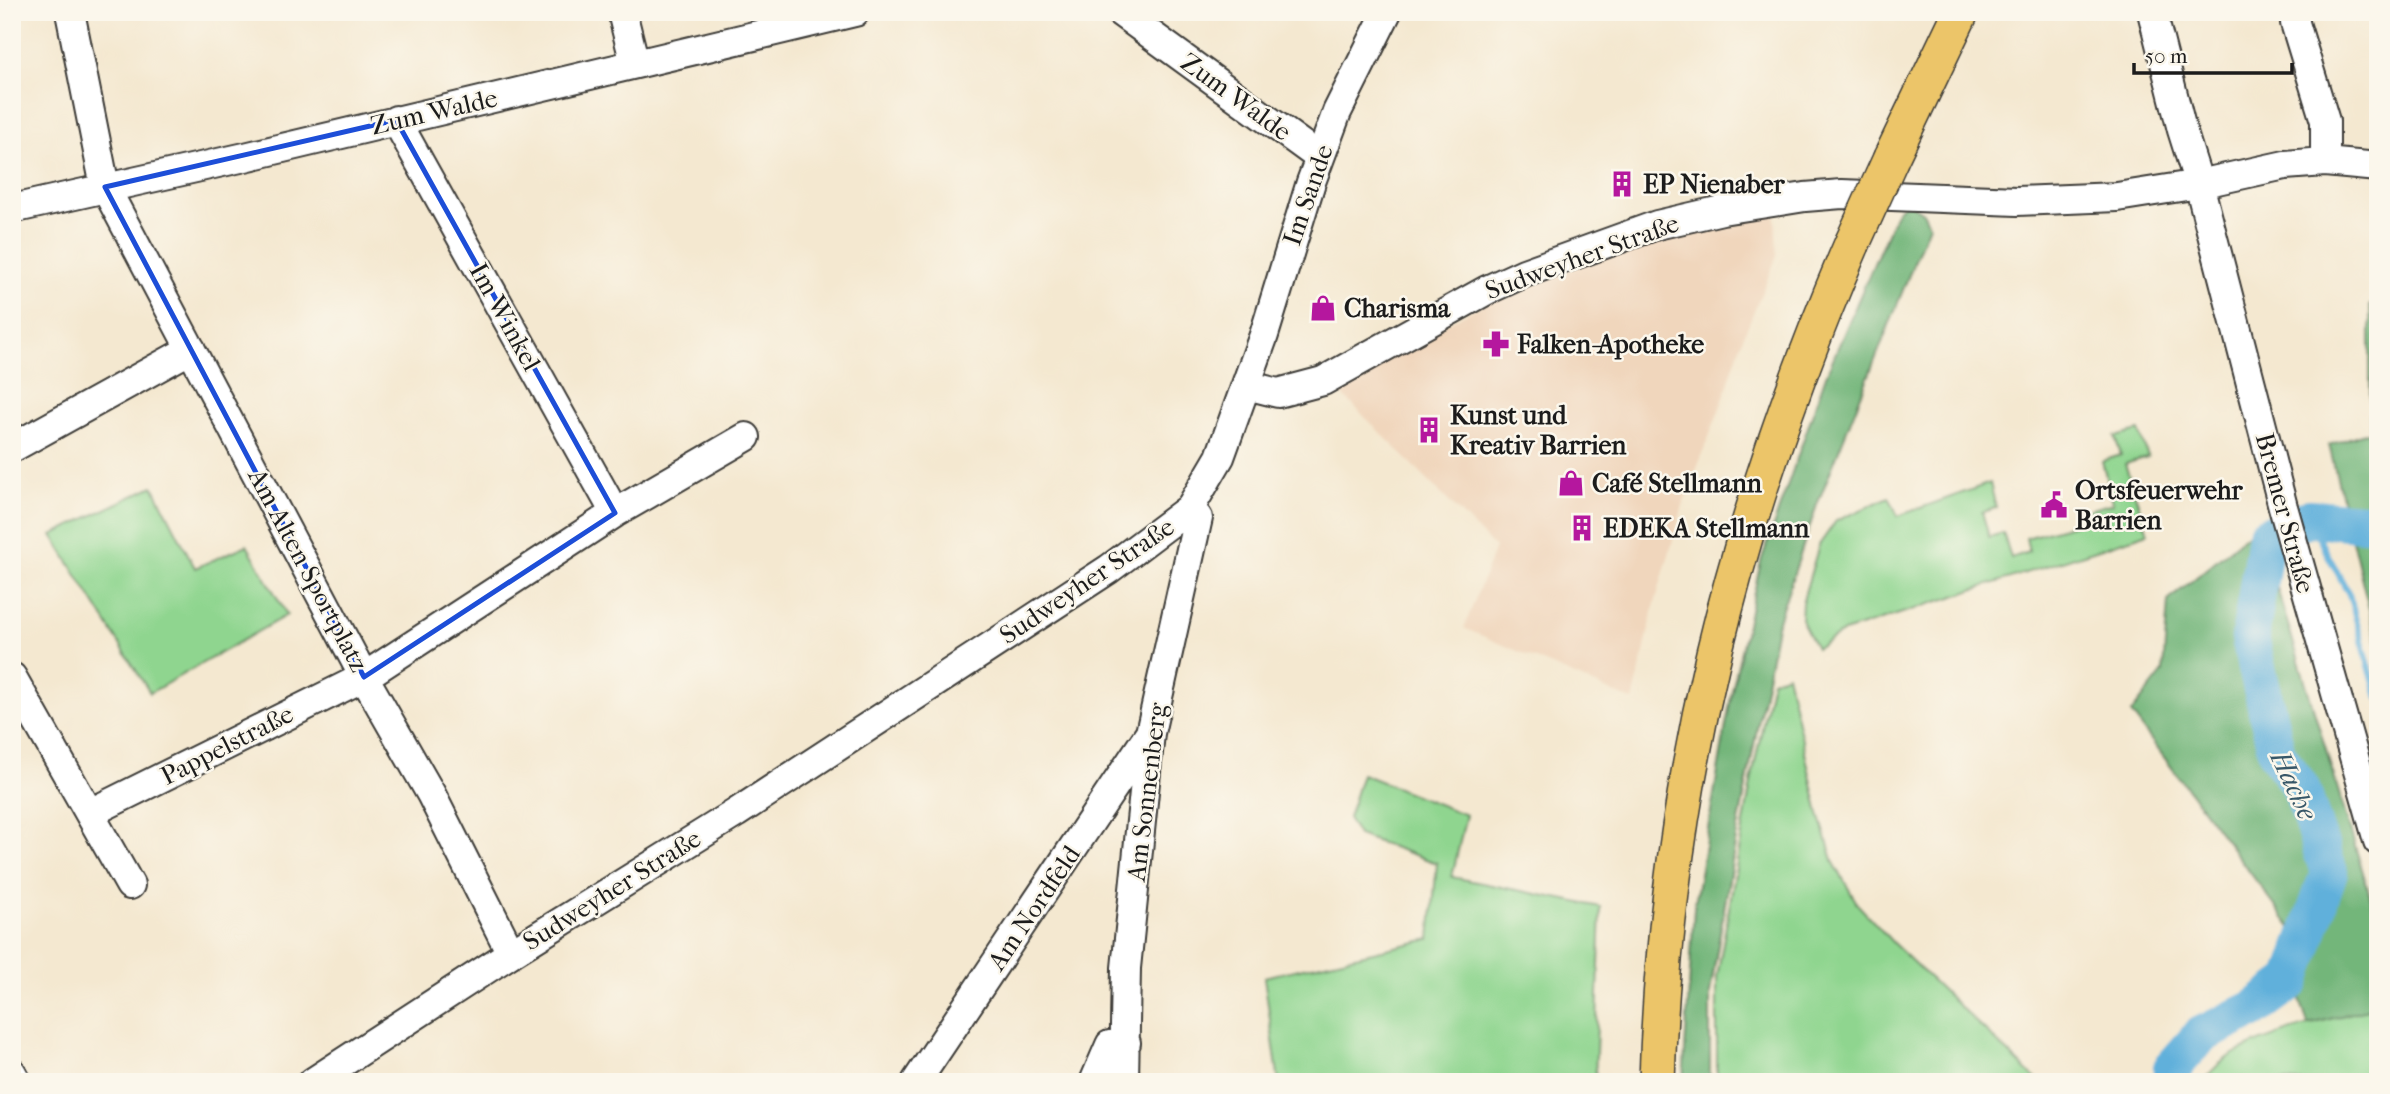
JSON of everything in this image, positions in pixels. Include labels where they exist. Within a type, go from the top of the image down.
[{"type":"main road","points":[[1657,1082],[1667,915],[1687,776],[1722,612],[1779,429],[1826,304],[1961,12]]},
{"type":"street","name":"Am Alten Sportplatz","points":[[70,12],[105,187],[364,677],[430,794],[512,953]]},
{"type":"street","points":[[622,12],[635,64]]},
{"type":"street","name":"Zum Walde","points":[[12,209],[855,12]]},
{"type":"street","name":"Im Sande","points":[[1247,385],[1320,157],[1337,112],[1387,12]]},
{"type":"street","name":"Bremer Straße","points":[[2152,12],[2283,507],[2378,841]]},
{"type":"street","points":[[2295,12],[2295,23],[2325,121],[2325,162]]},
{"type":"street","name":"Zum Walde","points":[[1138,16],[1320,157]]},
{"type":"street","name":"Im Winkel","points":[[396,120],[615,513]]},
{"type":"street","name":"Sudweyher Straße","points":[[313,1082],[736,813],[1109,569],[1190,508],[1220,457],[1247,385],[1278,393],[1323,381],[1487,290],[1524,273],[1657,225],[1722,211],[1805,197],[1842,194],[2025,201],[2117,197],[2199,184],[2285,165],[2325,162],[2378,167]]},
{"type":"street","points":[[12,449],[191,349]]},
{"type":"street","points":[[364,677],[615,513],[746,437]]},
{"type":"street","name":"Am Sonnenberg","points":[[1124,1082],[1126,968],[1150,733],[1198,518],[1190,508]]},
{"type":"street","points":[[12,677],[130,885]]},
{"type":"street","name":"Pappelstraße","points":[[90,813],[364,677]]},
{"type":"street","name":"Am Nordfeld","points":[[916,1082],[1150,733]]},
{"type":"street","points":[[1094,1082],[1110,1045],[1126,1043]]},
{"type":"street","points":[[12,1073],[17,1082]]},
{"type":"highlighted area","points":[[396,120],[615,513],[364,677],[105,187]]},
{"type":"shaded area","points":[[1775,213],[1777,256],[1743,337],[1723,400],[1684,502],[1655,603],[1633,701],[1464,628],[1495,548],[1333,385],[1498,296],[1677,230]]},
{"type":"green space","points":[[1907,201],[1924,213],[1929,225],[1817,505],[1778,621],[1736,838],[1710,993],[1710,1082],[1683,1082],[1694,908],[1732,691],[1761,561],[1826,375],[1897,210]]},
{"type":"green space","points":[[2370,305],[2378,307],[2378,646],[2329,445],[2370,431]]},
{"type":"green space","points":[[2139,431],[2148,457],[2125,464],[2148,533],[1844,632],[1816,648],[1801,619],[1802,603],[1819,545],[1836,521],[1889,497],[1898,516],[1990,483],[1996,508],[1982,512],[1989,537],[2003,533],[2011,558],[2029,552],[2026,538],[2081,522],[2078,513],[2113,503],[2102,461],[2121,455],[2115,437]]},
{"type":"green space","points":[[153,486],[195,568],[247,545],[287,615],[150,693],[52,535]]},
{"type":"green space","points":[[2258,525],[2378,922],[2378,1006],[2308,1025],[2292,972],[2295,933],[2131,713],[2163,672],[2168,601]]},
{"type":"green space","points":[[1787,674],[1819,814],[1834,863],[1858,905],[1894,944],[2039,1082],[1717,1082],[1717,977],[1772,680]]},
{"type":"green space","points":[[1362,774],[1466,815],[1452,877],[1601,907],[1595,1082],[1279,1082],[1264,977],[1430,939],[1437,863],[1358,835],[1348,818]]},
{"type":"green space","points":[[2378,1006],[2378,1082],[2206,1082],[2214,1068],[2255,1044],[2310,1024]]},
{"type":"waterway","points":[[2308,518],[2349,594],[2378,698]]},
{"type":"waterway","name":"Hache","points":[[2172,1082],[2172,1068],[2201,1035],[2254,1009],[2292,981],[2329,872],[2301,788],[2277,754],[2250,638],[2266,536],[2308,518],[2378,523]]},
{"type":"place","name":"EP Nienaber","points":[[1622,184]]},
{"type":"place","name":"Charisma","points":[[1323,308]]},
{"type":"place","name":"Falken-Apotheke","points":[[1496,344]]},
{"type":"place","name":"Kunst und Kreativ Barrien","points":[[1429,430]]},
{"type":"place","name":"Café Stellmann","points":[[1571,483]]},
{"type":"place","name":"Ortsfeuerwehr Barrien","points":[[2054,505]]},
{"type":"place","name":"EDEKA Stellmann","points":[[1582,528]]}]
